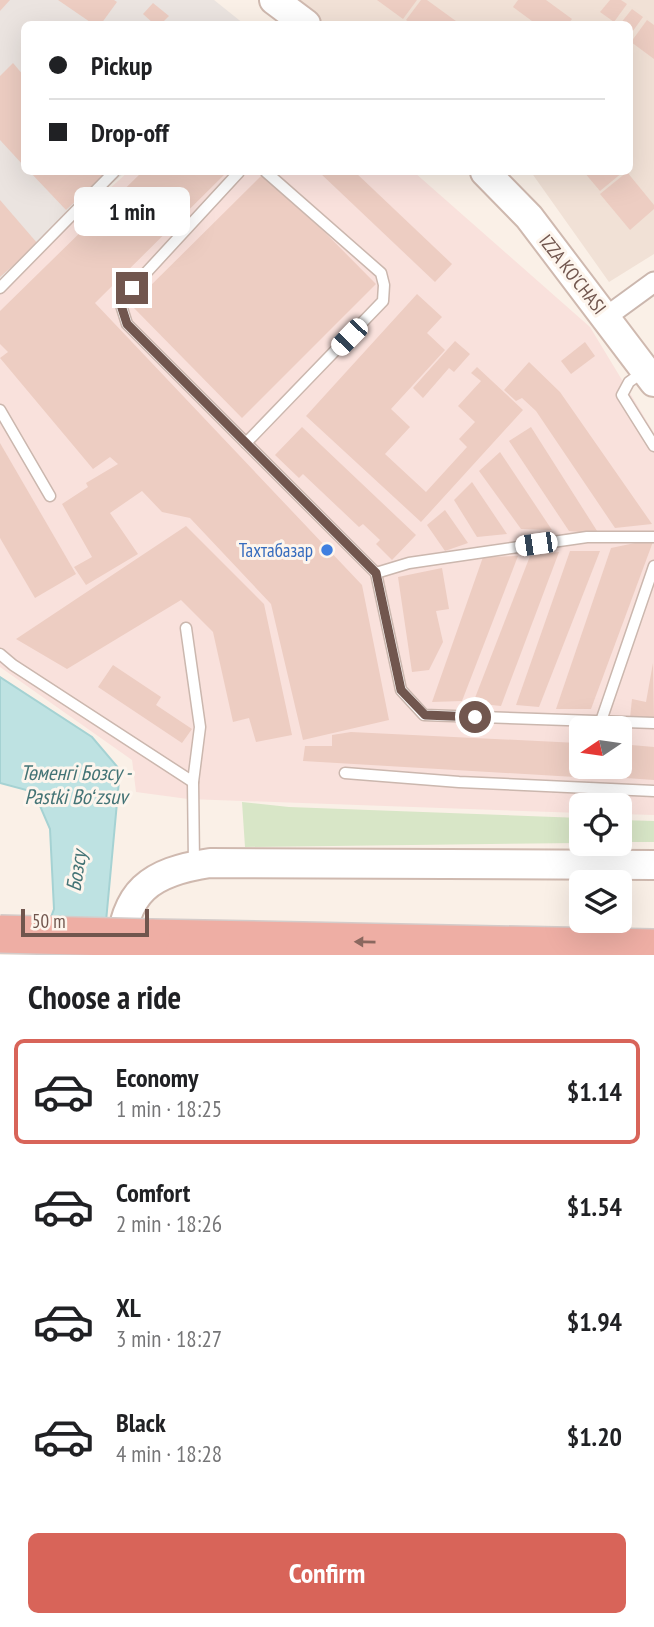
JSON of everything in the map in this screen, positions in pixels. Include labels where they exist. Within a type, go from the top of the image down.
[{"type":"highway","points":[[0,934],[135,947],[654,948]]},
{"type":"street","name":"IZZA KO'CHASI","points":[[488,175],[529,217],[651,372]]},
{"type":"street","points":[[606,317],[654,282]]},
{"type":"street","points":[[135,947],[127,915],[133,900],[143,887],[169,872],[194,865],[654,864]]},
{"type":"lane","points":[[0,288],[111,175]]},
{"type":"lane","points":[[236,175],[132,288],[121,305],[127,324],[376,573],[401,690],[425,715],[569,720]]},
{"type":"lane","points":[[246,443],[383,301],[384,285],[381,273],[269,175]]},
{"type":"lane","points":[[651,372],[629,382],[622,395],[654,446]]},
{"type":"lane","points":[[0,410],[50,496]]},
{"type":"lane","points":[[376,573],[409,563],[587,537],[654,537]]},
{"type":"lane","points":[[603,716],[654,566]]},
{"type":"lane","points":[[186,628],[200,727],[193,782],[194,865]]},
{"type":"lane","points":[[0,654],[193,782]]},
{"type":"lane","points":[[632,722],[654,723]]},
{"type":"lane","points":[[345,773],[459,782],[654,791]]},
{"type":"shaded area","points":[[0,0],[214,0],[240,21],[21,21],[21,175],[122,175],[0,284]]},
{"type":"shaded area","points":[[291,0],[654,0],[654,254],[609,282],[533,175],[633,175],[633,21],[322,21]]},
{"type":"shaded area","name":"Тахтабазар","points":[[125,175],[417,175],[590,327],[654,433],[654,815],[632,814],[632,793],[569,793],[569,813],[188,799],[136,792],[132,760],[0,667],[0,287]]},
{"type":"green space","points":[[242,802],[289,807],[569,818],[569,843],[245,847]]},
{"type":"green space","points":[[632,820],[654,821],[654,842],[632,842]]},
{"type":"water","name":"Төменгі Бозсу - Pastki Boʻzsuv","points":[[0,677],[92,737],[120,770],[104,943],[100,955],[37,955],[54,909],[50,829],[34,792],[0,783]]},
{"type":"building","points":[[0,0],[10,0],[0,11]]},
{"type":"building","points":[[58,0],[117,2],[103,21],[89,21]]},
{"type":"building","points":[[377,0],[417,0],[403,19]]},
{"type":"building","points":[[421,0],[427,0],[456,21],[408,21]]},
{"type":"building","points":[[518,0],[546,0],[572,19],[532,21],[513,7]]},
{"type":"building","points":[[610,0],[621,0],[627,4],[615,21],[600,12]]},
{"type":"building","points":[[153,3],[169,16],[164,21],[151,21],[143,14]]},
{"type":"building","points":[[632,9],[643,17],[633,31],[633,21],[622,21]]},
{"type":"building","points":[[647,20],[654,25],[654,59],[633,43],[633,39]]},
{"type":"building","points":[[13,63],[21,72],[21,163],[0,140],[0,76]]},
{"type":"building","points":[[33,175],[104,175],[66,210]]},
{"type":"building","points":[[139,175],[224,175],[95,303],[362,585],[389,720],[303,740],[271,604],[190,518],[162,512],[142,491],[110,513],[138,554],[86,585],[74,567],[92,557],[62,504],[88,487],[86,483],[118,464],[110,457],[93,469],[0,358],[8,352],[0,344],[0,311]]},
{"type":"building","points":[[262,175],[268,175],[376,284],[242,418],[131,305]]},
{"type":"building","points":[[322,175],[358,175],[452,264],[435,282]]},
{"type":"building","points":[[587,175],[619,175],[600,191]]},
{"type":"building","points":[[623,175],[629,175],[654,205],[654,209],[630,230],[600,194]]},
{"type":"building","points":[[0,200],[38,244],[0,277]]},
{"type":"building","points":[[417,294],[442,317],[427,333],[445,350],[391,409],[410,427],[385,454],[426,492],[467,447],[459,439],[475,422],[458,406],[481,381],[471,373],[477,367],[523,410],[421,522],[306,416]]},
{"type":"building","points":[[455,341],[470,354],[454,372],[449,368],[423,398],[413,388]]},
{"type":"building","points":[[585,342],[595,356],[571,374],[561,361]]},
{"type":"building","points":[[529,362],[560,392],[652,524],[615,528],[536,411],[522,398],[516,401],[504,390]]},
{"type":"building","points":[[302,427],[416,535],[392,560],[376,544],[380,540],[363,524],[359,527],[303,474],[299,478],[275,455]]},
{"type":"building","points":[[531,427],[599,534],[569,531],[509,441]]},
{"type":"building","points":[[0,443],[76,574],[35,598],[0,538]]},
{"type":"building","points":[[500,452],[552,530],[521,529],[479,471]]},
{"type":"building","points":[[472,482],[507,534],[477,537],[454,500]]},
{"type":"building","points":[[445,510],[468,543],[445,551],[427,525]]},
{"type":"building","points":[[186,526],[264,604],[292,735],[256,742],[249,718],[233,722],[213,632],[181,600],[67,669],[16,639]]},
{"type":"building","points":[[654,539],[591,709],[556,709],[611,548]]},
{"type":"building","points":[[570,551],[600,551],[539,707],[516,705]]},
{"type":"building","points":[[559,552],[501,706],[473,703],[530,556]]},
{"type":"building","points":[[518,556],[462,701],[432,702],[483,557]]},
{"type":"building","points":[[442,568],[449,609],[436,611],[443,642],[429,670],[412,672],[398,577]]},
{"type":"building","points":[[653,663],[654,718],[632,718],[632,699],[646,702]]},
{"type":"building","points":[[113,665],[161,697],[156,705],[192,729],[182,743],[98,687]]},
{"type":"building","points":[[351,732],[569,743],[569,777],[303,761],[305,746],[332,746],[332,735]]},
{"type":"building","points":[[632,745],[654,747],[654,780],[632,778]]},
{"type":"place","name":"Тахтабазар","points":[[327,550]]},
{"type":"route","points":[[132,288],[121,305],[127,324],[376,573],[401,690],[425,715],[475,717]]},
{"type":"water label","name":"Бозсу","points":[[76,871]]}]
